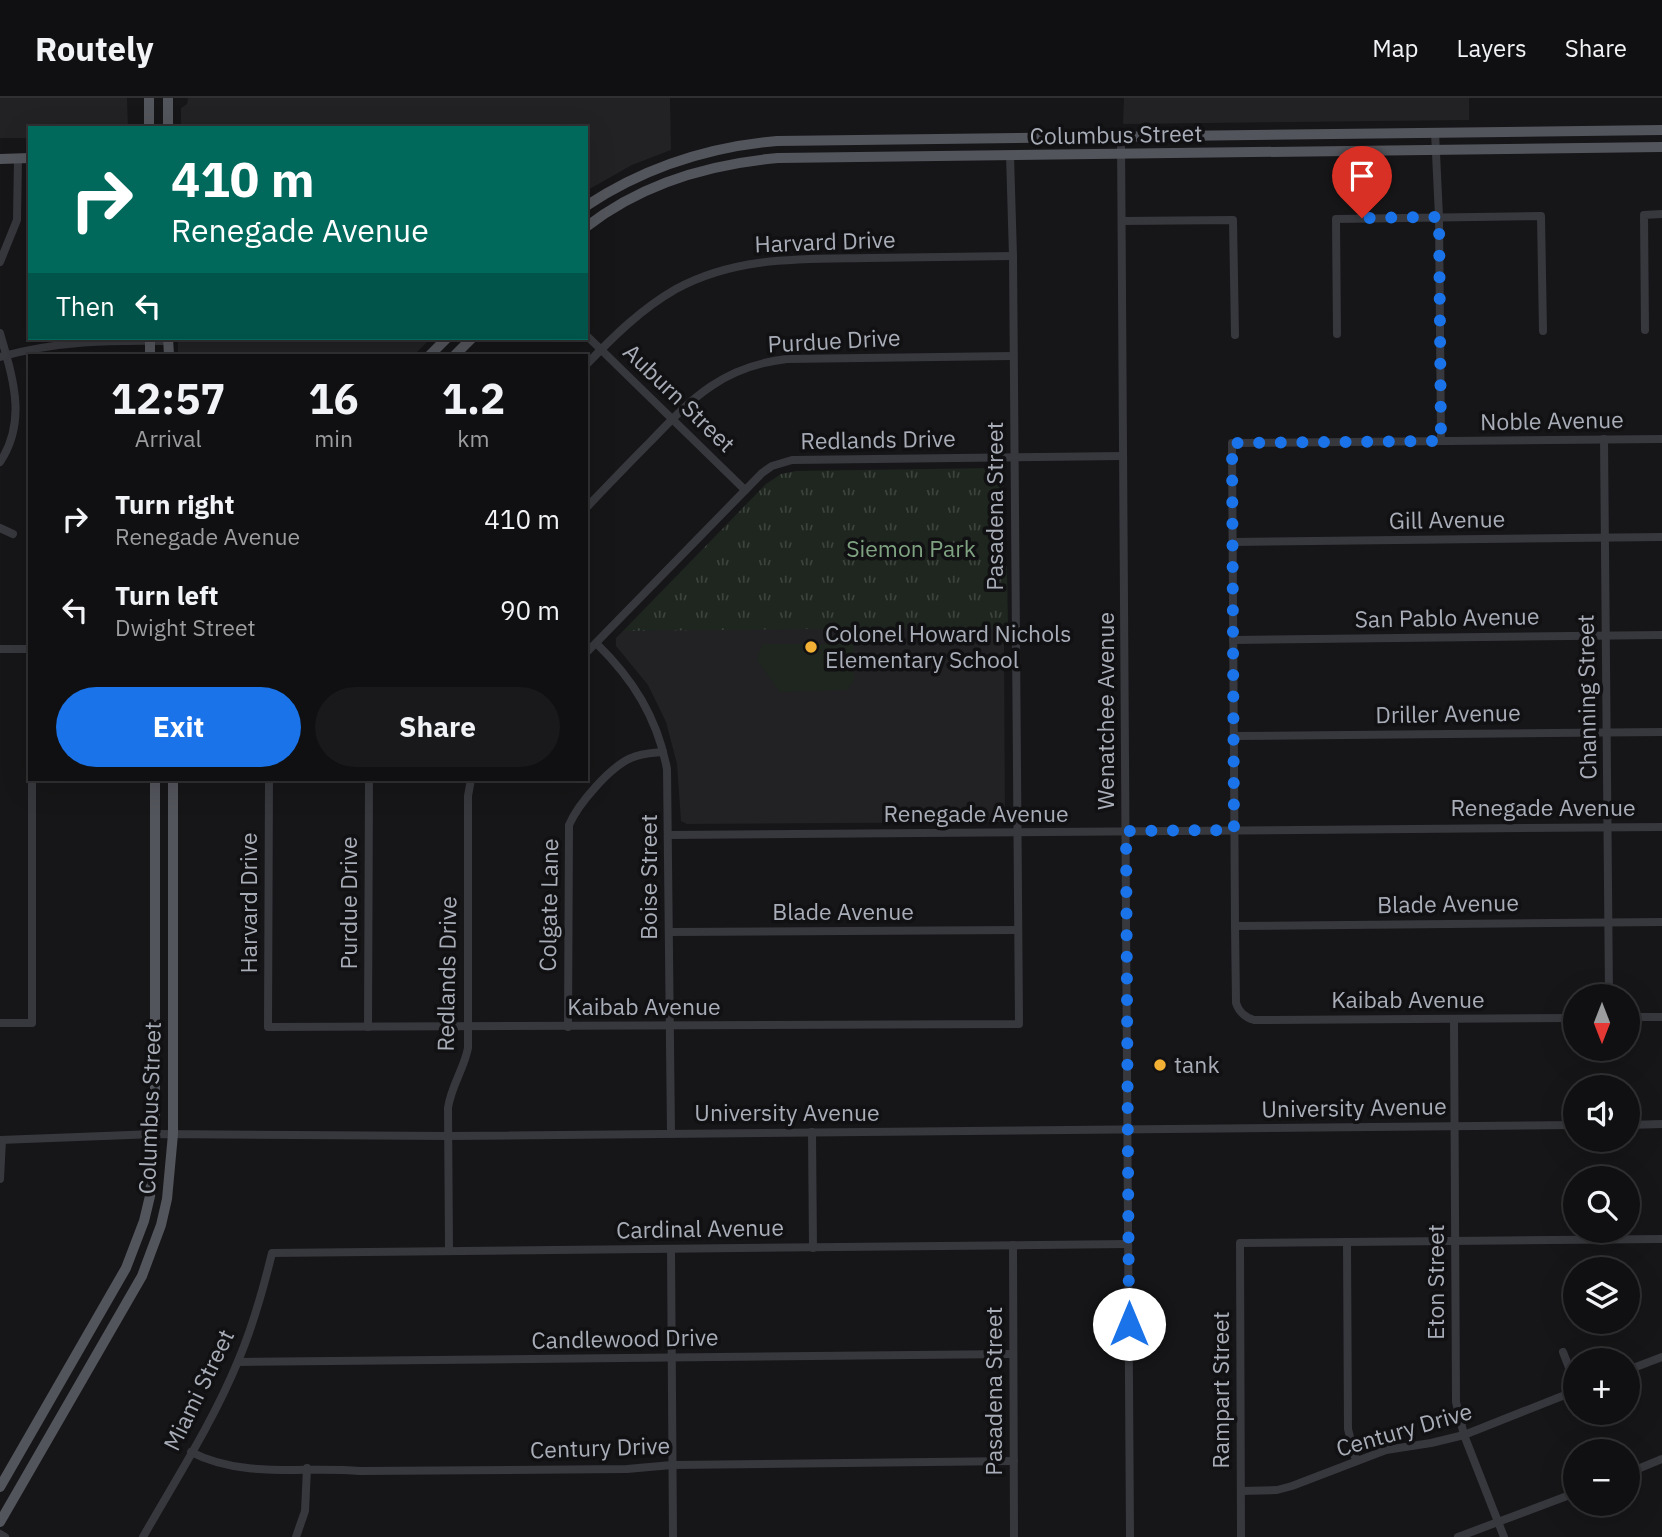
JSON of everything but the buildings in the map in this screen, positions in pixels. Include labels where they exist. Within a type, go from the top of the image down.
[{"type":"main road","points":[[149,98],[149,126]]},
{"type":"main road","points":[[168,98],[168,126]]},
{"type":"main road","name":"Columbus Street","points":[[588,205],[630,180],[677,160],[752,143],[1662,130]]},
{"type":"main road","name":"Columbus Street","points":[[588,226],[616,207],[682,176],[730,164],[778,158],[1662,147]]},
{"type":"main road","points":[[0,159],[28,158]]},
{"type":"main road","points":[[431,354],[445,340]]},
{"type":"main road","points":[[456,354],[470,340]]},
{"type":"main road","name":"Columbus Street","points":[[0,1487],[126,1268],[144,1221],[150,1196],[155,1134],[155,781]]},
{"type":"main road","name":"Columbus Street","points":[[0,1522],[142,1276],[157,1238],[167,1199],[173,1134],[173,781]]},
{"type":"street","points":[[1435,132],[1439,217],[1441,441]]},
{"type":"street","name":"Wenatchee Avenue","points":[[1121,136],[1130,1537]]},
{"type":"street","name":"Pasadena Street","points":[[1010,155],[1019,1024]]},
{"type":"street","points":[[0,262],[2,249],[17,220],[18,159]]},
{"type":"street","points":[[1645,330],[1644,215],[1662,214]]},
{"type":"street","points":[[1337,334],[1336,219],[1439,217],[1541,216],[1543,331]]},
{"type":"street","points":[[1122,221],[1233,220],[1235,335]]},
{"type":"street","name":"Harvard Drive","points":[[588,363],[624,327],[659,299],[698,279],[741,265],[785,259],[1013,256]]},
{"type":"street","points":[[0,333],[3,356],[15,385],[17,415],[10,444],[0,462]]},
{"type":"street","name":"Auburn Street","points":[[588,337],[745,490]]},
{"type":"street","points":[[3,356],[50,345],[133,340]]},
{"type":"street","name":"Purdue Drive","points":[[588,506],[691,400],[734,372],[771,361],[1013,356]]},
{"type":"street","name":"Channing Street","points":[[1604,439],[1609,984]]},
{"type":"street","name":"Noble Avenue","points":[[1233,542],[1232,443],[1662,439]]},
{"type":"street","name":"Redlands Drive","points":[[588,651],[745,490],[772,466],[792,460],[1123,456]]},
{"type":"street","points":[[0,528],[13,534]]},
{"type":"street","name":"Gill Avenue","points":[[1233,542],[1662,537]]},
{"type":"street","points":[[1233,542],[1235,926]]},
{"type":"street","name":"San Pablo Avenue","points":[[1233,640],[1662,635]]},
{"type":"street","name":"Boise Street","points":[[596,642],[639,692],[654,723],[663,752],[668,790],[669,835],[671,1134]]},
{"type":"street","points":[[0,649],[28,649]]},
{"type":"street","name":"Driller Avenue","points":[[1234,736],[1662,732]]},
{"type":"street","name":"Colgate Lane","points":[[568,1027],[569,825],[580,805],[622,762],[642,754],[663,752]]},
{"type":"street","points":[[0,1023],[32,1023],[32,781]]},
{"type":"street","name":"Harvard Drive","points":[[268,1027],[269,781]]},
{"type":"street","name":"Purdue Drive","points":[[368,1027],[369,781]]},
{"type":"street","name":"Redlands Drive","points":[[449,1251],[450,1097],[466,1058],[468,1027],[468,796],[471,781]]},
{"type":"street","name":"Renegade Avenue","points":[[669,835],[1662,827]]},
{"type":"street","name":"Blade Avenue","points":[[1235,926],[1662,922]]},
{"type":"street","name":"Kaibab Avenue","points":[[1235,926],[1236,1003],[1242,1014],[1254,1020],[1563,1018]]},
{"type":"street","name":"Blade Avenue","points":[[669,932],[1018,930]]},
{"type":"street","points":[[1640,1017],[1662,1017]]},
{"type":"street","name":"Eton Street","points":[[1454,1019],[1456,1402],[1464,1435],[1504,1537]]},
{"type":"street","name":"Kaibab Avenue","points":[[268,1027],[1019,1024]]},
{"type":"street","points":[[1640,1125],[1662,1124]]},
{"type":"street","name":"University Avenue","points":[[1,1140],[155,1134],[449,1136],[1563,1125]]},
{"type":"street","points":[[812,1132],[813,1248]]},
{"type":"street","points":[[0,1179],[1,1140]]},
{"type":"street","points":[[1356,1461],[1349,1429],[1348,1242],[1662,1239]]},
{"type":"street","name":"Rampart Street","points":[[1241,1537],[1240,1243],[1348,1242]]},
{"type":"street","name":"Cardinal Avenue","points":[[272,1253],[1128,1244]]},
{"type":"street","name":"Pasadena Street","points":[[1013,1245],[1014,1537]]},
{"type":"street","points":[[671,1249],[673,1537]]},
{"type":"street","name":"Miami Street","points":[[143,1537],[238,1362],[257,1310],[272,1253]]},
{"type":"street","name":"Candlewood Drive","points":[[238,1362],[1013,1354]]},
{"type":"street","points":[[1640,1365],[1662,1357]]},
{"type":"street","name":"Century Drive","points":[[1241,1491],[1269,1491],[1292,1486],[1385,1450],[1464,1435],[1563,1396]]},
{"type":"street","name":"Century Drive","points":[[191,1452],[231,1467],[360,1471],[1014,1461]]},
{"type":"street","points":[[1640,1468],[1662,1459]]},
{"type":"street","points":[[296,1537],[305,1511],[307,1468]]},
{"type":"street","points":[[1458,1537],[1563,1498]]},
{"type":"street","points":[[0,1534],[5,1537]]},
{"type":"shaded area","points":[[0,98],[127,98],[128,126],[28,126],[28,138],[0,138]]},
{"type":"shaded area","points":[[188,98],[670,98],[671,150],[632,165],[588,190],[588,126],[181,126],[181,108],[187,104]]},
{"type":"shaded area","points":[[1124,98],[1469,98],[1469,120],[1123,124]]},
{"type":"shaded area","points":[[178,340],[429,340],[415,354],[178,354]]},
{"type":"shaded area","name":"Colonel Howard Nichols Elementary School","points":[[1003,475],[1005,819],[1000,822],[687,824],[681,821],[677,764],[666,722],[648,685],[616,646],[616,638],[623,631]]},
{"type":"green space","name":"Siemon Park","points":[[995,468],[1003,475],[1004,627],[623,631],[766,484],[781,474],[796,471]]},
{"type":"green space","points":[[1007,566],[1008,625],[991,625],[990,567]]},
{"type":"green space","points":[[762,644],[854,644],[854,680],[847,690],[780,692],[757,660]]},
{"type":"place","name":"Colonel Howard Nichols Elementary School","points":[[811,647]]},
{"type":"place","name":"tank","points":[[1160,1065]]},
{"type":"route","points":[[1129,1324],[1126,831],[1234,830],[1232,443],[1441,441],[1439,217],[1362,218]]}]
